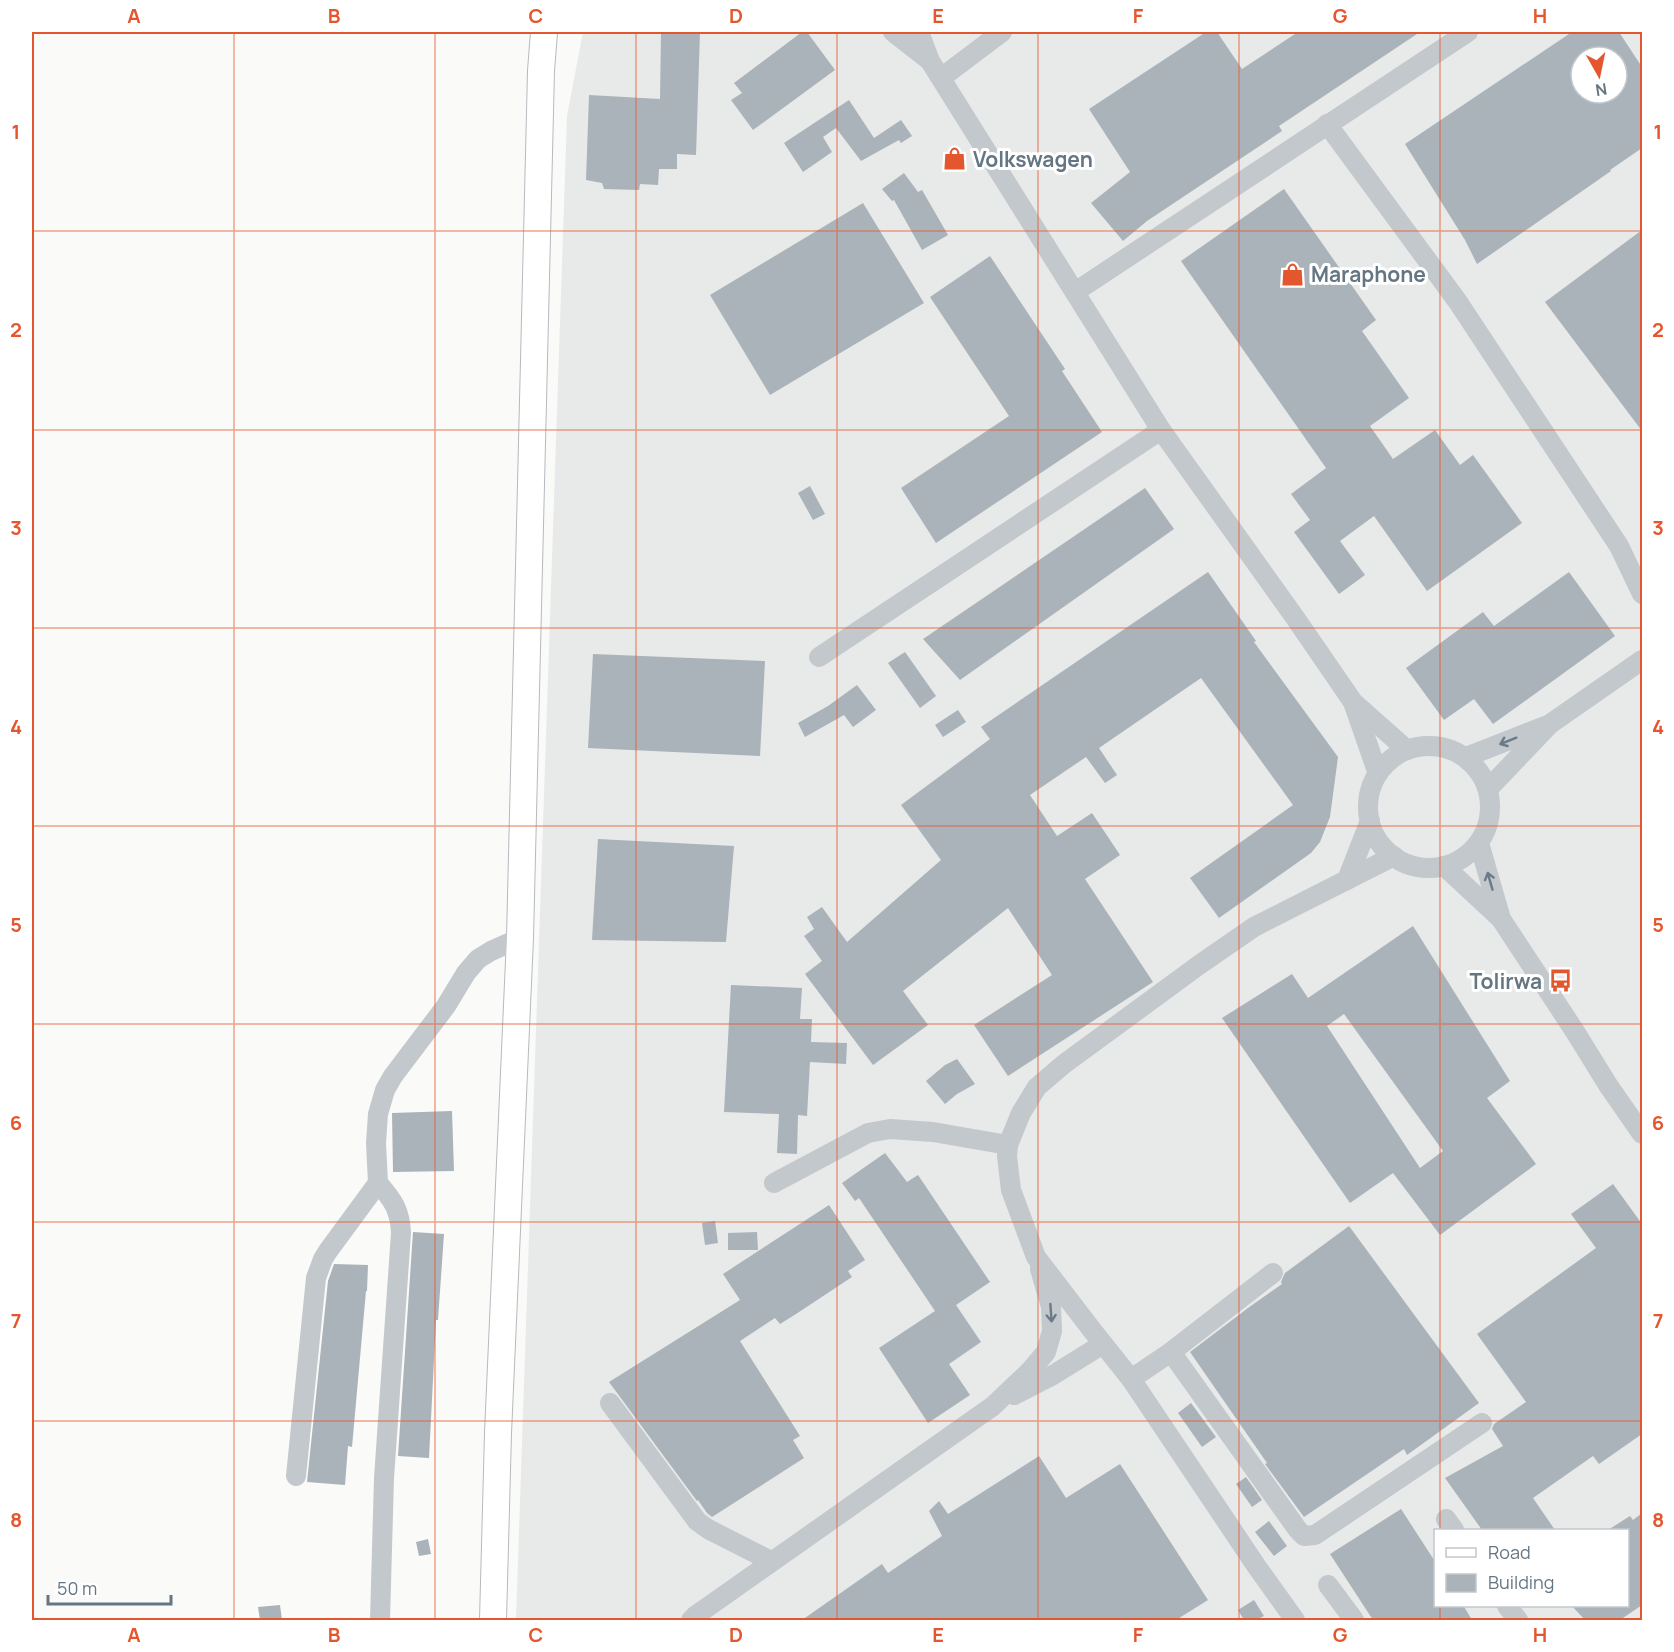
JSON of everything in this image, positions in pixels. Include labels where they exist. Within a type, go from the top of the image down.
[{"type":"main road","points":[[493,1620],[498,1433],[520,938],[540,105],[544,32]]},
{"type":"lane","points":[[893,32],[930,61]]},
{"type":"lane","points":[[919,32],[930,61],[1161,429],[1353,702],[1407,750]]},
{"type":"lane","points":[[941,78],[1002,32]]},
{"type":"lane","points":[[1075,292],[1468,32]]},
{"type":"lane","points":[[1327,124],[1458,302],[1619,546],[1642,594]]},
{"type":"lane","points":[[819,657],[1161,429]]},
{"type":"lane","points":[[1619,546],[1642,572]]},
{"type":"lane","points":[[1488,789],[1550,724],[1642,660]]},
{"type":"lane","points":[[1353,702],[1378,774]]},
{"type":"lane","points":[[1466,757],[1550,724]]},
{"type":"lane","points":[[1427,746],[1448,748],[1466,757],[1483,777],[1488,789],[1491,808],[1487,826],[1479,843],[1463,857],[1444,866],[1426,868],[1409,864],[1394,856],[1378,841],[1370,821],[1368,805],[1371,789],[1378,774],[1390,760],[1407,750],[1427,746]]},
{"type":"lane","points":[[1347,880],[1370,821]]},
{"type":"lane","points":[[1479,843],[1500,918]]},
{"type":"lane","points":[[993,1406],[1030,1371],[1046,1352],[1052,1331],[1051,1307],[1036,1257],[1011,1190],[1007,1156],[1008,1145],[1021,1113],[1037,1087],[1064,1064],[1254,927],[1394,856]]},
{"type":"lane","points":[[1444,866],[1500,918],[1642,1134]]},
{"type":"lane","points":[[378,1618],[384,1478],[401,1233],[398,1210],[378,1183],[376,1143],[378,1114],[393,1076],[446,1006],[465,973],[478,959],[520,938]]},
{"type":"lane","points":[[774,1183],[867,1133],[890,1129],[933,1132],[1008,1145]]},
{"type":"lane","points":[[296,1476],[316,1278],[328,1251],[378,1183]]},
{"type":"lane","points":[[1036,1257],[1131,1379],[1295,1620]]},
{"type":"lane","points":[[1131,1379],[1171,1352],[1273,1274]]},
{"type":"lane","points":[[691,1620],[771,1561],[993,1406],[1053,1375],[1103,1344]]},
{"type":"lane","points":[[1171,1352],[1304,1536],[1315,1534],[1482,1423]]},
{"type":"lane","points":[[610,1403],[698,1521],[771,1561]]},
{"type":"lane","points":[[1328,1585],[1354,1620]]},
{"type":"lane","points":[[1508,1607],[1518,1620]]},
{"type":"shaded area","points":[[583,32],[1642,32],[1642,1620],[516,1620],[567,116]]},
{"type":"building","points":[[661,32],[700,32],[696,155],[677,154],[677,169],[659,169],[658,185],[640,184],[639,190],[604,189],[602,183],[586,180],[589,95],[660,99]]},
{"type":"building","points":[[802,32],[807,32],[835,70],[753,130],[731,100],[742,93],[734,83]]},
{"type":"building","points":[[1206,32],[1217,32],[1242,69],[1298,32],[1420,32],[1279,126],[1282,131],[1147,221],[1123,241],[1091,203],[1130,172],[1089,109]]},
{"type":"building","points":[[1572,32],[1619,32],[1628,45],[1569,45],[1569,105],[1629,105],[1629,47],[1642,67],[1642,148],[1477,264],[1465,240],[1405,144]]},
{"type":"building","points":[[849,100],[874,138],[901,120],[912,136],[901,143],[899,140],[861,161],[836,128],[823,137],[832,152],[803,172],[784,143]]},
{"type":"building","points":[[904,173],[918,192],[922,190],[948,235],[922,250],[894,200],[892,201],[882,189]]},
{"type":"building","points":[[1284,189],[1376,320],[1362,331],[1409,398],[1370,426],[1393,459],[1435,430],[1460,465],[1473,455],[1522,523],[1427,591],[1374,516],[1340,541],[1365,575],[1339,594],[1294,532],[1310,520],[1291,494],[1326,468],[1181,261]]},
{"type":"building","points":[[863,203],[924,303],[770,395],[710,295]]},
{"type":"building","points":[[1642,230],[1642,431],[1545,302]]},
{"type":"building","points":[[990,256],[1065,369],[1062,371],[1102,432],[936,543],[901,488],[1009,416],[930,297]]},
{"type":"building","points":[[810,486],[825,514],[813,520],[798,493]]},
{"type":"building","points":[[1145,488],[1174,529],[960,680],[923,639]]},
{"type":"building","points":[[1208,572],[1256,641],[1254,642],[1338,757],[1330,817],[1320,842],[1311,853],[1219,918],[1190,878],[1293,805],[1201,678],[1099,748],[1117,775],[1105,783],[1086,757],[1030,795],[1057,836],[1092,813],[1120,855],[1085,879],[1153,982],[1008,1076],[974,1025],[1052,975],[1008,908],[903,991],[928,1025],[873,1065],[805,974],[822,961],[804,936],[814,929],[807,917],[822,907],[847,942],[941,860],[901,805],[990,739],[981,727]]},
{"type":"building","points":[[1569,572],[1615,636],[1493,724],[1474,699],[1444,720],[1406,668],[1483,612],[1494,626]]},
{"type":"building","points":[[905,652],[936,696],[920,708],[888,663]]},
{"type":"building","points":[[593,654],[765,661],[760,756],[588,748]]},
{"type":"building","points":[[857,685],[876,710],[853,727],[844,715],[805,737],[798,723],[828,706]]},
{"type":"building","points":[[958,710],[966,722],[943,737],[935,725]]},
{"type":"building","points":[[598,839],[734,846],[726,942],[592,940]]},
{"type":"building","points":[[1413,926],[1510,1081],[1487,1098],[1536,1164],[1440,1235],[1393,1173],[1350,1203],[1222,1018],[1292,974],[1308,998]],"holes":[[[1344,1014],[1443,1151],[1420,1168],[1327,1026]]]},
{"type":"building","points":[[731,985],[802,988],[800,1019],[812,1019],[811,1042],[847,1043],[846,1064],[810,1062],[807,1116],[798,1115],[797,1154],[777,1153],[779,1114],[724,1112]]},
{"type":"building","points":[[957,1059],[975,1084],[945,1104],[926,1081],[945,1065]]},
{"type":"building","points":[[452,1111],[454,1171],[393,1172],[392,1113]]},
{"type":"building","points":[[885,1153],[907,1182],[918,1175],[990,1282],[956,1305],[981,1342],[949,1364],[970,1395],[928,1423],[879,1348],[935,1311],[859,1198],[855,1201],[842,1183]]},
{"type":"building","points":[[1613,1184],[1642,1224],[1642,1434],[1599,1464],[1593,1456],[1533,1498],[1554,1529],[1481,1529],[1445,1478],[1503,1446],[1492,1429],[1494,1424],[1526,1402],[1477,1334],[1596,1248],[1571,1214]]},
{"type":"building","points":[[829,1205],[865,1260],[848,1271],[852,1277],[796,1314],[780,1324],[775,1318],[740,1341],[800,1436],[793,1440],[804,1458],[712,1517],[697,1501],[609,1382],[740,1300],[723,1274]]},
{"type":"building","points":[[715,1221],[718,1243],[705,1245],[702,1223]]},
{"type":"building","points":[[1349,1226],[1479,1403],[1407,1455],[1404,1449],[1304,1517],[1265,1464],[1267,1463],[1190,1352],[1282,1284],[1285,1273]]},
{"type":"building","points":[[413,1232],[444,1234],[438,1320],[436,1320],[429,1458],[398,1456]]},
{"type":"building","points":[[757,1232],[758,1250],[728,1250],[728,1233]]},
{"type":"building","points":[[334,1264],[368,1265],[352,1447],[348,1446],[345,1485],[307,1482],[328,1281]]},
{"type":"building","points":[[1191,1403],[1216,1437],[1202,1447],[1178,1413]]},
{"type":"building","points":[[1039,1456],[1066,1498],[1120,1464],[1208,1600],[1176,1620],[802,1620],[882,1564],[888,1573],[942,1536],[929,1511],[939,1501],[948,1514]]},
{"type":"building","points":[[1246,1477],[1262,1500],[1252,1507],[1236,1484]]},
{"type":"building","points":[[1401,1509],[1434,1560],[1434,1607],[1464,1607],[1472,1620],[1373,1620],[1330,1554]]},
{"type":"building","points":[[1642,1513],[1642,1605],[1620,1620],[1585,1620],[1573,1607],[1629,1607],[1629,1529],[1610,1529],[1630,1516],[1633,1520]]},
{"type":"building","points":[[1269,1521],[1287,1546],[1274,1556],[1255,1532]]},
{"type":"building","points":[[428,1539],[431,1554],[419,1556],[416,1542]]},
{"type":"building","points":[[1254,1600],[1264,1616],[1256,1620],[1244,1620],[1238,1610]]},
{"type":"building","points":[[280,1605],[282,1620],[260,1620],[258,1607]]},
{"type":"place","name":"Volkswagen","points":[[955,159]]},
{"type":"place","name":"Maraphone","points":[[1293,274]]},
{"type":"place","name":"Tolirwa","points":[[1560,981]]}]
